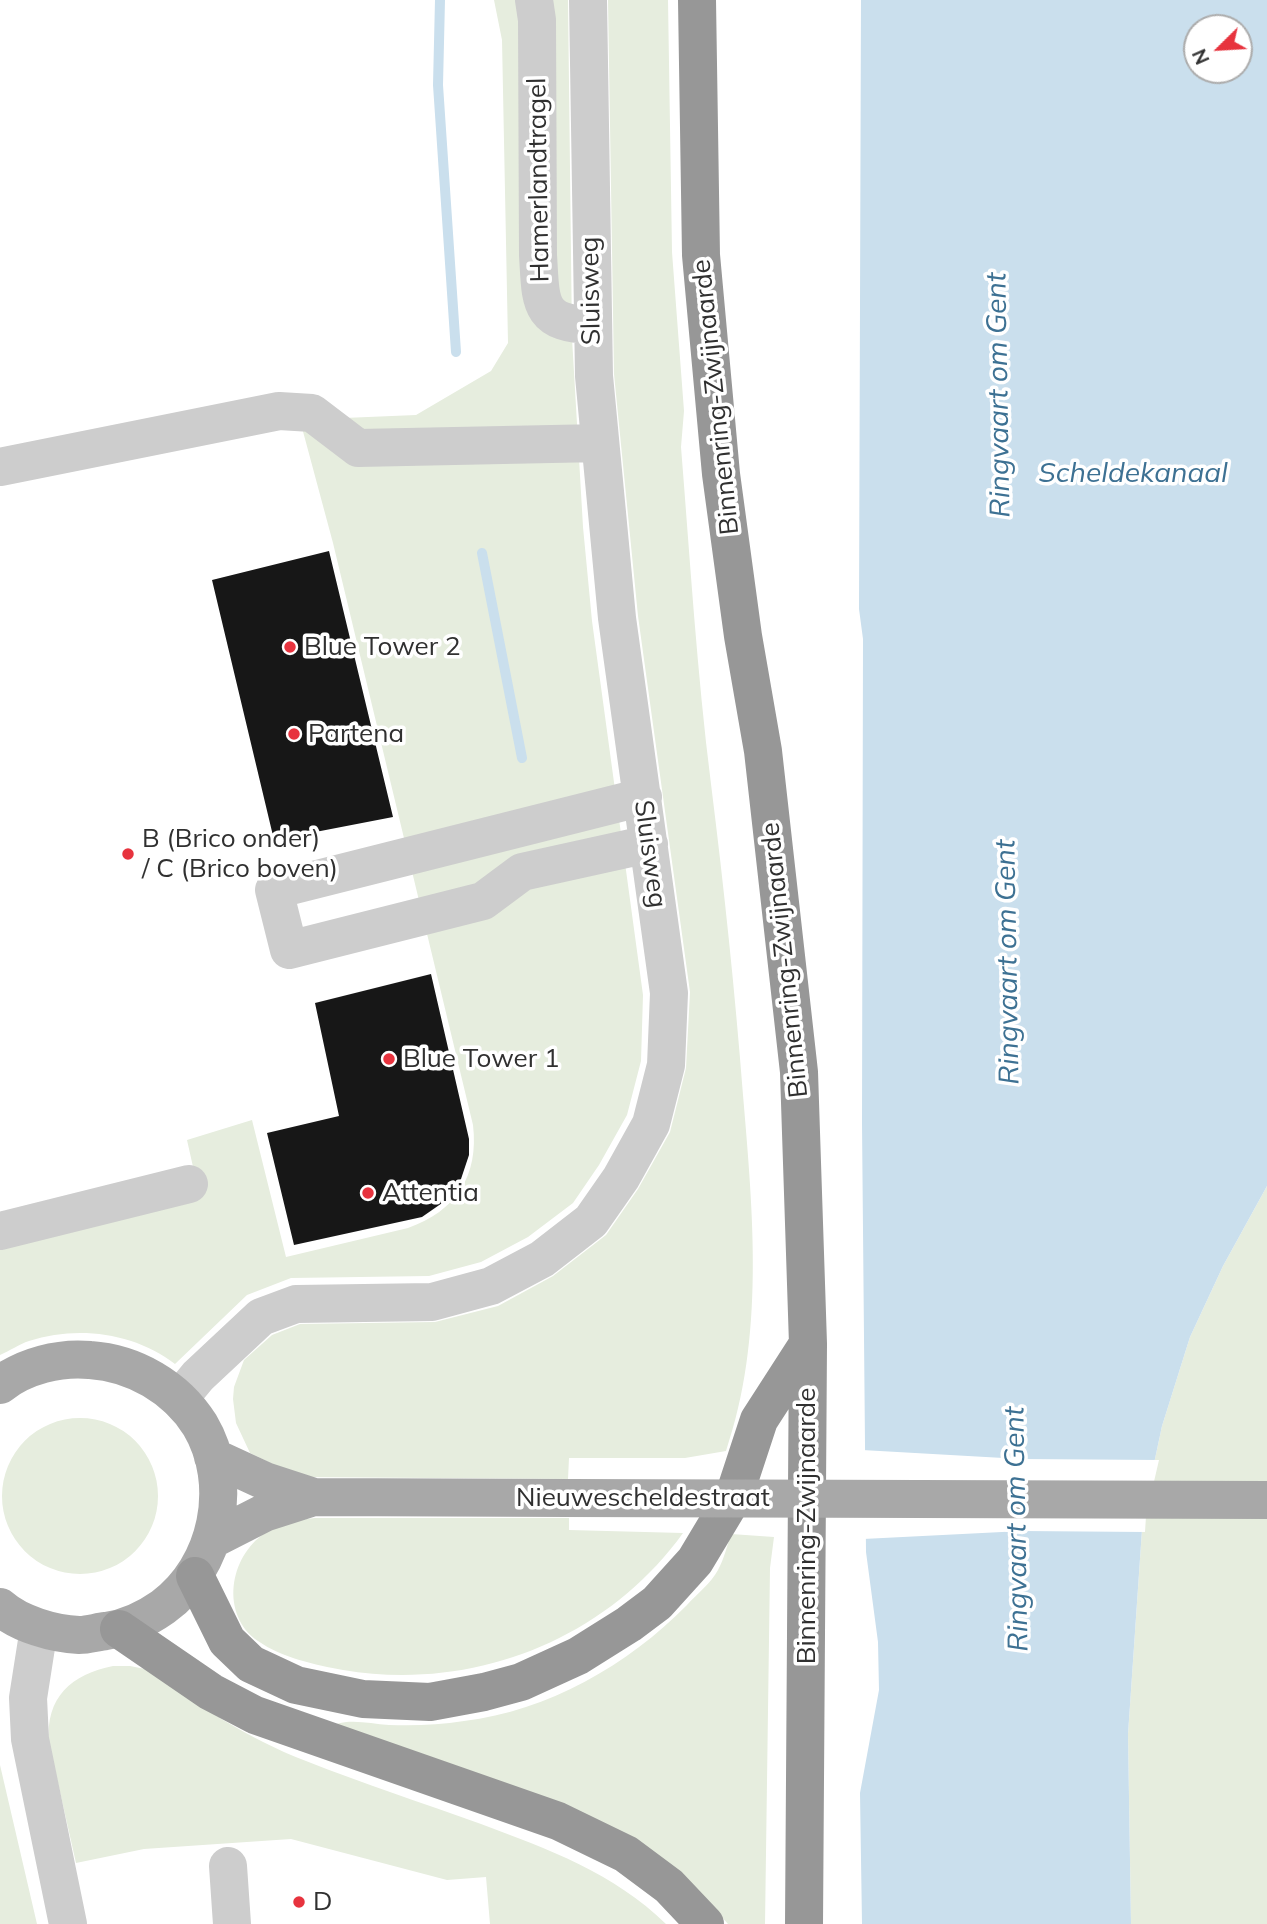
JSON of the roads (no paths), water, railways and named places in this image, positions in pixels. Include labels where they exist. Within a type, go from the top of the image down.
[{"type":"highway","name":"Binnenring-Zwijnaarde","points":[[697,0],[701,255],[721,474],[743,636],[763,751],[799,1072],[808,1344],[804,1924]]},
{"type":"highway","points":[[195,1576],[228,1641],[251,1664],[296,1685],[363,1699],[430,1702],[521,1682],[578,1656],[629,1624],[657,1603],[695,1561],[734,1496],[759,1420],[808,1344]]},
{"type":"highway","points":[[119,1629],[211,1692],[255,1715],[558,1821],[626,1854],[669,1886],[705,1924]]},
{"type":"main road","points":[[0,1385],[37,1365],[75,1358],[113,1362],[148,1376],[179,1399],[200,1426],[214,1457],[219,1498],[213,1539],[195,1576],[173,1599],[148,1618],[119,1629],[79,1635],[39,1628],[0,1607]]},
{"type":"main road","name":"Nieuwescheldestraat","points":[[214,1457],[265,1481],[314,1497],[1267,1500]]},
{"type":"main road","name":"Nieuwescheldestraat","points":[[213,1539],[264,1513],[314,1497]]},
{"type":"street","name":"Hamerlandtragel","points":[[534,0],[537,20],[538,243],[541,293],[549,313],[555,319],[570,325],[592,326]]},
{"type":"street","name":"Sluisweg","points":[[179,1399],[198,1376],[261,1317],[296,1304],[432,1302],[491,1286],[542,1259],[591,1221],[621,1178],[651,1125],[666,1065],[669,993],[617,618],[593,362],[587,0]]},
{"type":"street","points":[[0,467],[279,411],[312,413],[358,448],[600,443]]},
{"type":"street","points":[[643,797],[274,890],[289,950],[483,901],[522,872],[649,844]]},
{"type":"street","points":[[0,1231],[189,1184]]},
{"type":"street","points":[[39,1628],[28,1698],[30,1738],[68,1924]]},
{"type":"street","points":[[228,1866],[232,1924]]},
{"type":"water","points":[[861,0],[1267,0],[1267,1186],[1223,1266],[1190,1337],[1162,1426],[1143,1515],[1128,1734],[1131,1924],[862,1924],[860,1793],[879,1690],[878,1642],[866,1552],[862,1123],[863,639],[859,609]]},
{"type":"waterway","points":[[440,0],[438,85],[456,352]]},
{"type":"waterway","points":[[482,553],[522,758]]},
{"type":"place","name":"Blue Tower 2","points":[[290,647]]},
{"type":"place","name":"Partena","points":[[294,734]]},
{"type":"place","name":"B (Brico onder) / C (Brico boven)","points":[[128,854]]},
{"type":"place","name":"Blue Tower 1","points":[[389,1059]]},
{"type":"place","name":"Attentia","points":[[368,1193]]},
{"type":"place","name":"D","points":[[299,1902]]},
{"type":"water label","name":"Ringvaart om Gent","points":[[999,395]]},
{"type":"water label","name":"Scheldekanaal","points":[[1133,474]]},
{"type":"water label","name":"Ringvaart om Gent","points":[[1008,962]]},
{"type":"water label","name":"Ringvaart om Gent","points":[[1017,1529]]}]
